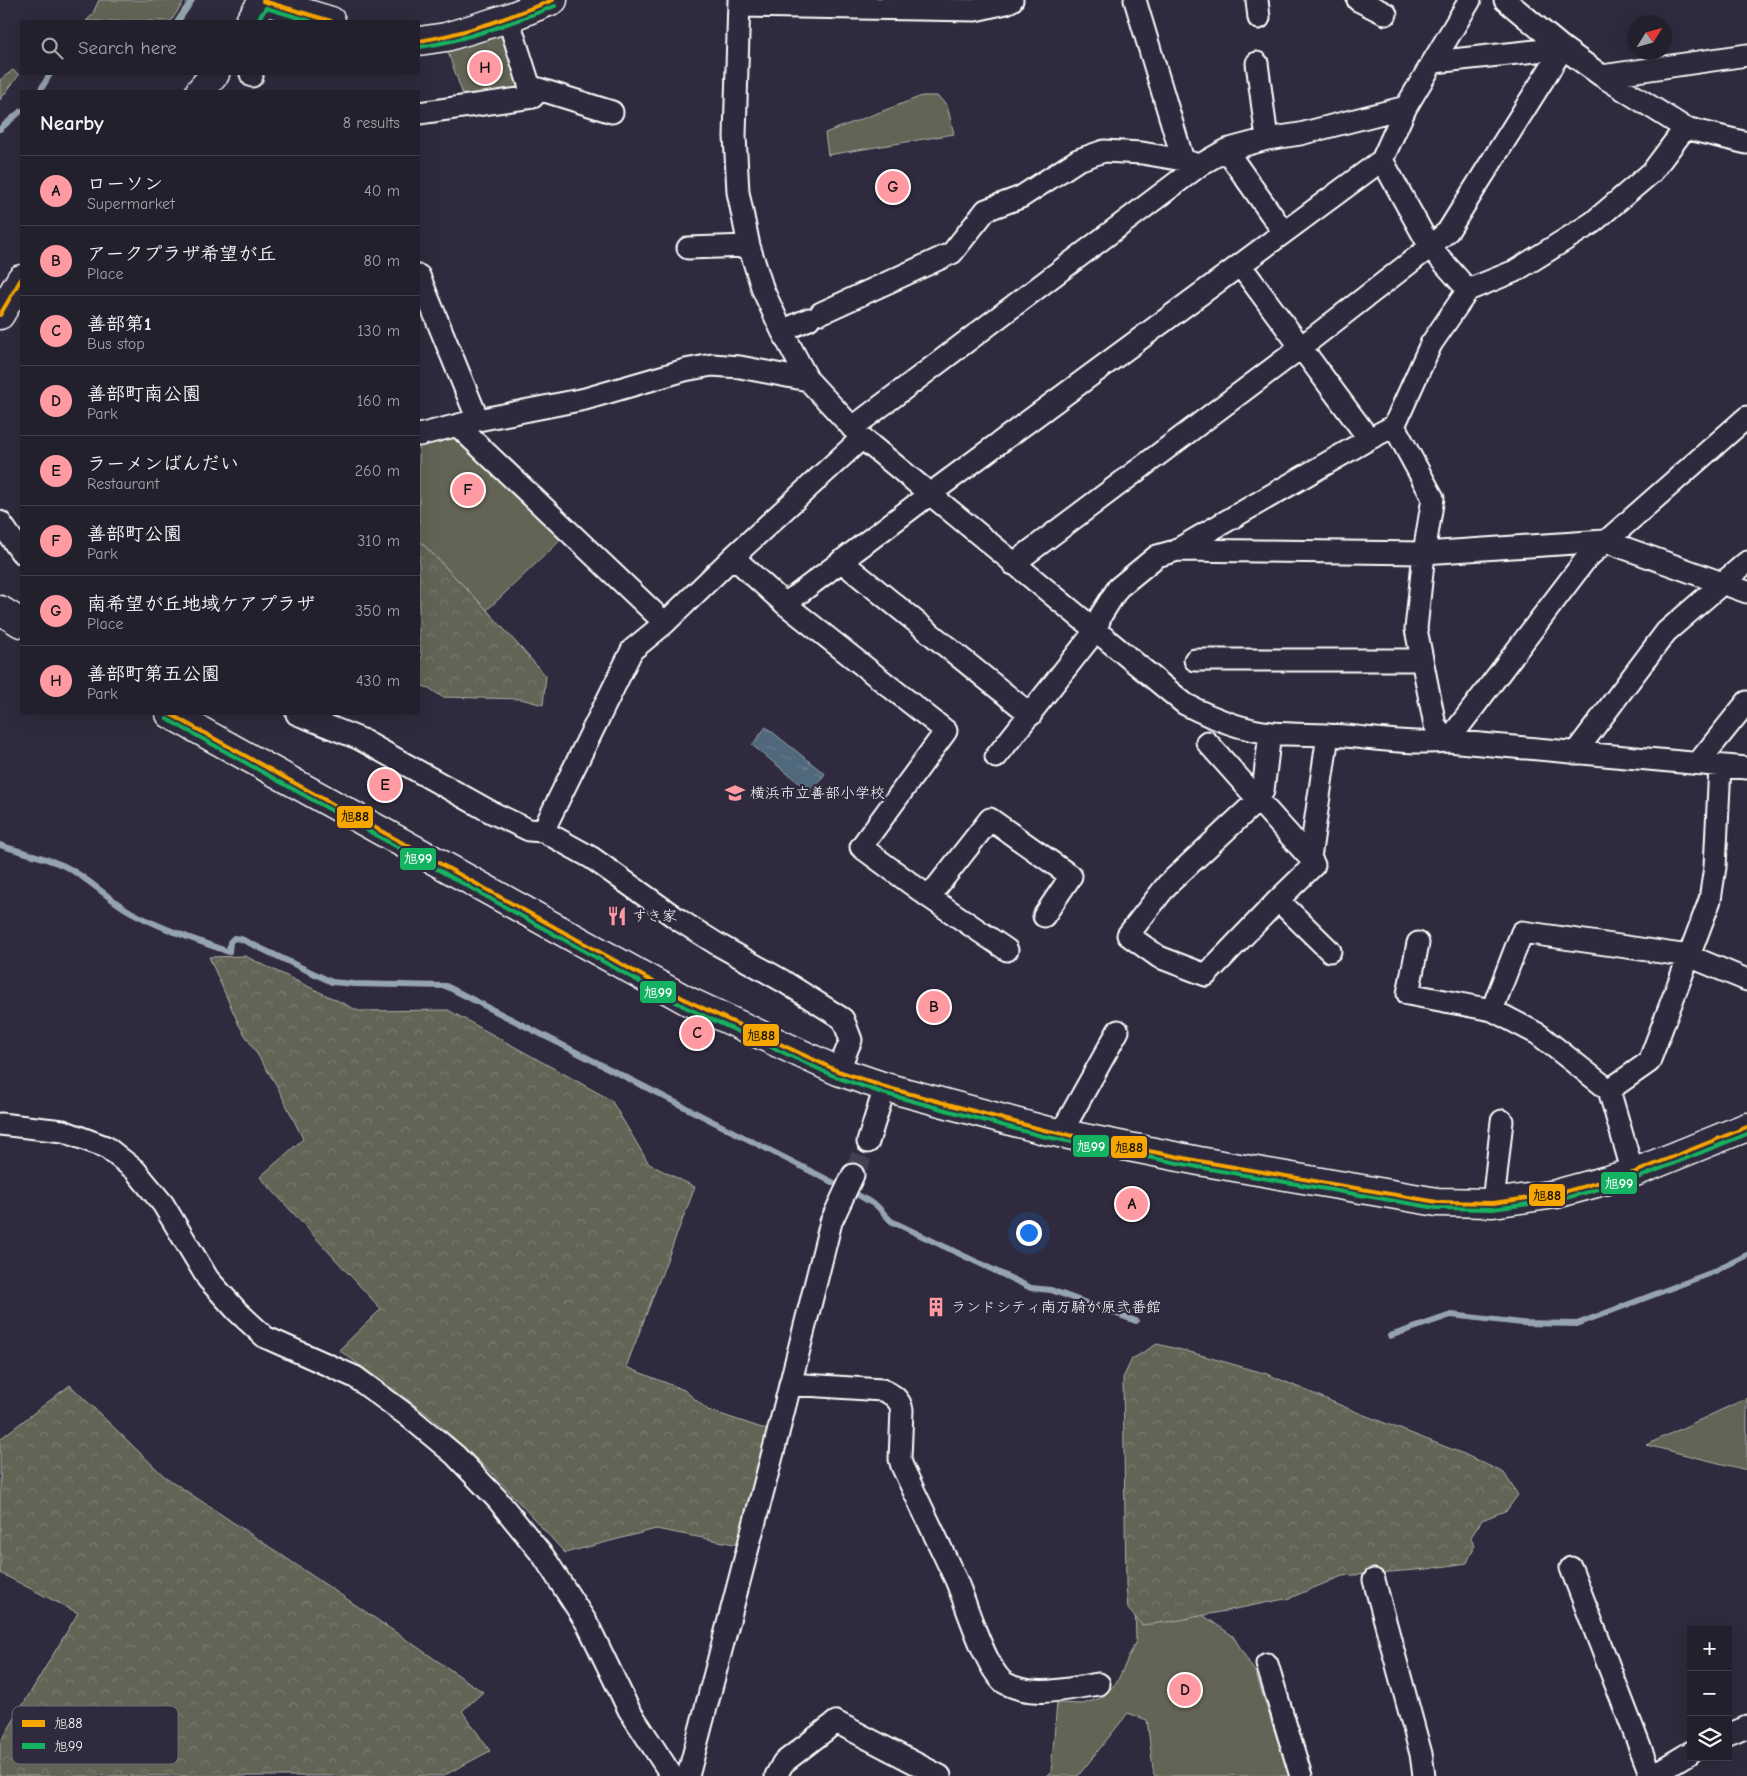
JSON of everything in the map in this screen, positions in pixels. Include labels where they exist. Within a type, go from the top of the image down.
[{"type":"street","points":[[251,20],[262,0],[328,20]]},
{"type":"street","points":[[420,41],[446,37],[508,18],[553,0]]},
{"type":"street","points":[[1135,0],[1191,163]]},
{"type":"street","points":[[1358,0],[1386,14]]},
{"type":"street","points":[[786,604],[930,494],[1240,266],[1283,231],[1382,160],[1406,107],[1470,0]]},
{"type":"street","points":[[1505,0],[1562,48],[1602,76],[1685,128],[1747,143]]},
{"type":"street","points":[[1007,1],[975,10],[739,3],[735,136],[738,192],[749,246],[764,290],[782,331],[808,380],[857,433],[1013,564],[1173,688],[1185,704],[1211,717],[1240,727],[1270,733],[1426,742],[1448,741],[1747,768]]},
{"type":"street","points":[[420,113],[533,97],[508,18]]},
{"type":"street","points":[[1434,62],[1562,48]]},
{"type":"street","points":[[1013,564],[1300,348],[1448,231],[1562,48]]},
{"type":"street","points":[[1602,76],[1747,56]]},
{"type":"street","points":[[1257,63],[1267,139]]},
{"type":"street","points":[[201,90],[213,75]]},
{"type":"street","points":[[529,86],[612,112]]},
{"type":"street","points":[[543,831],[632,650],[665,623],[857,433],[1191,163],[1226,150],[1267,139],[1300,134],[1406,107]]},
{"type":"street","points":[[996,757],[1031,715],[1096,630],[1101,615],[1118,588],[1158,556],[1178,550],[1394,426],[1431,344],[1468,290],[1515,271],[1592,223],[1652,172],[1685,128]]},
{"type":"street","points":[[1226,150],[1283,231]]},
{"type":"street","points":[[782,331],[952,253],[986,210],[1021,196],[1078,160],[1104,151],[1142,153],[1191,163]]},
{"type":"street","points":[[1382,160],[1430,247],[1468,290]]},
{"type":"street","points":[[688,248],[749,246]]},
{"type":"street","points":[[1240,266],[1369,439]]},
{"type":"street","points":[[420,278],[478,420]]},
{"type":"street","points":[[0,316],[20,281]]},
{"type":"street","points":[[420,435],[478,420],[585,399],[685,370],[712,365],[740,367],[808,380]]},
{"type":"street","points":[[1448,741],[1586,559],[1747,417]]},
{"type":"street","points":[[458,426],[665,623]]},
{"type":"street","points":[[1394,426],[1434,498],[1424,553],[1416,629],[1436,725],[1448,741]]},
{"type":"street","points":[[0,522],[19,545]]},
{"type":"street","points":[[1178,550],[1424,553],[1605,541],[1747,592]]},
{"type":"street","points":[[733,557],[786,604],[946,731],[862,847],[929,897],[1007,950]]},
{"type":"street","points":[[841,561],[1031,715]]},
{"type":"street","points":[[1575,753],[1666,632],[1747,562]]},
{"type":"street","points":[[0,610],[20,622]]},
{"type":"street","points":[[1195,660],[1422,660]]},
{"type":"street","points":[[1698,763],[1747,702]]},
{"type":"street","points":[[172,715],[688,1001],[838,1071],[885,1088],[1061,1133],[1237,1168],[1437,1202],[1493,1202],[1556,1194],[1633,1172],[1747,1127]]},
{"type":"street","points":[[299,715],[360,740],[490,812],[529,830],[543,831],[592,858],[679,920],[783,981],[843,1019],[851,1040],[838,1071]]},
{"type":"street","points":[[1207,742],[1258,800],[1310,858],[1314,865],[1206,975],[1159,957],[1128,935],[1167,885],[1258,800],[1263,791],[1270,733]]},
{"type":"street","points":[[1310,858],[1328,735]]},
{"type":"street","points":[[1609,1090],[1649,1062],[1710,900],[1714,867],[1720,766]]},
{"type":"street","points":[[929,897],[990,819],[1071,876],[1044,916]]},
{"type":"street","points":[[1278,900],[1330,951]]},
{"type":"street","points":[[1492,1010],[1522,932],[1689,956],[1747,980]]},
{"type":"street","points":[[1418,943],[1408,994],[1492,1010],[1538,1034],[1609,1090],[1633,1172]]},
{"type":"street","points":[[1061,1133],[1118,1031]]},
{"type":"street","points":[[868,1142],[885,1088]]},
{"type":"street","points":[[1493,1202],[1502,1121]]},
{"type":"street","points":[[0,1124],[63,1131],[106,1147],[135,1170],[163,1204],[208,1278],[237,1311],[265,1337],[355,1378],[408,1416],[455,1456],[497,1499],[544,1557],[588,1625],[629,1710],[672,1776]]},
{"type":"street","points":[[688,1776],[831,1222],[852,1175]]},
{"type":"street","points":[[790,1384],[882,1390],[892,1394],[901,1403],[900,1460],[902,1466],[956,1582],[996,1675],[1005,1683],[1039,1692],[1099,1684]]},
{"type":"street","points":[[1571,1568],[1651,1776],[1687,1754]]},
{"type":"street","points":[[1374,1580],[1421,1754],[1424,1776]]},
{"type":"street","points":[[1267,1664],[1302,1776]]},
{"type":"street","points":[[780,1775],[783,1763],[836,1722],[940,1776]]},
{"type":"street","points":[[1732,1733],[1747,1727]]},
{"type":"green space","points":[[99,0],[185,0],[172,20],[87,20],[92,15]]},
{"type":"green space","points":[[497,33],[508,41],[522,87],[516,93],[465,101],[447,49]]},
{"type":"green space","points":[[13,70],[19,75],[0,100],[0,80]]},
{"type":"green space","points":[[922,96],[937,96],[947,105],[954,134],[828,155],[825,133]]},
{"type":"green space","points":[[457,432],[565,536],[487,610],[420,541],[420,437]]},
{"type":"green space","points":[[420,541],[487,610],[546,676],[543,705],[521,699],[442,697],[429,688],[420,685],[420,660],[422,656],[420,650]]},
{"type":"green space","points":[[245,956],[359,1011],[448,1010],[611,1100],[649,1164],[695,1187],[626,1367],[684,1390],[708,1410],[768,1430],[739,1545],[656,1529],[565,1553],[492,1473],[431,1417],[339,1350],[381,1309],[260,1177],[303,1139],[277,1086],[239,1025],[209,957]]},
{"type":"green space","points":[[1157,1344],[1267,1374],[1359,1413],[1464,1454],[1504,1473],[1518,1495],[1507,1510],[1482,1520],[1471,1537],[1474,1547],[1467,1563],[1427,1569],[1342,1576],[1290,1598],[1175,1621],[1142,1625],[1128,1609],[1126,1585],[1123,1378],[1132,1359]]},
{"type":"green space","points":[[70,1385],[164,1476],[483,1692],[462,1711],[490,1751],[443,1776],[0,1776],[0,1743],[12,1723],[12,1764],[178,1764],[178,1706],[22,1706],[78,1613],[0,1573],[0,1439]]},
{"type":"green space","points":[[1747,1398],[1747,1470],[1646,1445]]},
{"type":"green space","points":[[1135,1605],[1201,1614],[1233,1636],[1256,1674],[1289,1776],[1154,1776],[1147,1720],[1128,1713],[1078,1776],[1047,1776],[1051,1772],[1057,1703],[1083,1704],[1103,1697],[1117,1682],[1136,1641]]},
{"type":"water","points":[[766,727],[825,774],[810,792],[752,745]]},
{"type":"waterway","points":[[179,20],[192,0]]},
{"type":"waterway","points":[[41,90],[49,75]]},
{"type":"waterway","points":[[0,129],[20,112]]},
{"type":"waterway","points":[[0,845],[62,865],[80,875],[131,912],[167,929],[229,952],[230,942],[234,938],[241,939],[332,982],[446,986],[834,1183]]},
{"type":"waterway","points":[[853,1192],[877,1206],[891,1221],[1031,1288],[1051,1290],[1136,1321]]},
{"type":"waterway","points":[[1390,1336],[1451,1315],[1522,1323],[1577,1324],[1713,1272],[1747,1255]]},
{"type":"tunnel","points":[[853,1175],[868,1142]]},
{"type":"transit line","name":"旭88","points":[[420,41],[504,19],[553,0]]},
{"type":"transit line","name":"旭88","points":[[263,1],[328,20]]},
{"type":"transit line","name":"旭99","points":[[420,47],[505,25],[555,6]]},
{"type":"transit line","name":"旭99","points":[[258,20],[266,8],[307,20]]},
{"type":"transit line","name":"旭88","points":[[0,315],[20,281]]},
{"type":"transit line","name":"旭88","points":[[172,715],[688,1001],[838,1071],[885,1087],[1044,1130],[1199,1161],[1437,1202],[1493,1203],[1556,1194],[1633,1173],[1747,1127]]},
{"type":"transit line","name":"旭99","points":[[167,719],[685,1007],[836,1077],[883,1093],[1042,1136],[1198,1167],[1436,1208],[1493,1209],[1558,1200],[1635,1179],[1747,1134]]},
{"type":"place","name":"善部町第五公園","points":[[485,68]]},
{"type":"place","name":"南希望が丘地域ケアプラザ","points":[[893,187]]},
{"type":"place","name":"善部町公園","points":[[468,490]]},
{"type":"place","name":"ラーメンばんだい","points":[[385,785]]},
{"type":"place","name":"横浜市立善部小学校","points":[[735,793]]},
{"type":"place","name":"すき家","points":[[617,916]]},
{"type":"place","name":"アークプラザ希望が丘","points":[[934,1007]]},
{"type":"place","name":"善部第1","points":[[697,1033]]},
{"type":"place","name":"ローソン","points":[[1132,1204]]},
{"type":"place","name":"ランドシティ南万騎が原弐番館","points":[[936,1307]]},
{"type":"place","name":"善部町南公園","points":[[1185,1690]]}]
